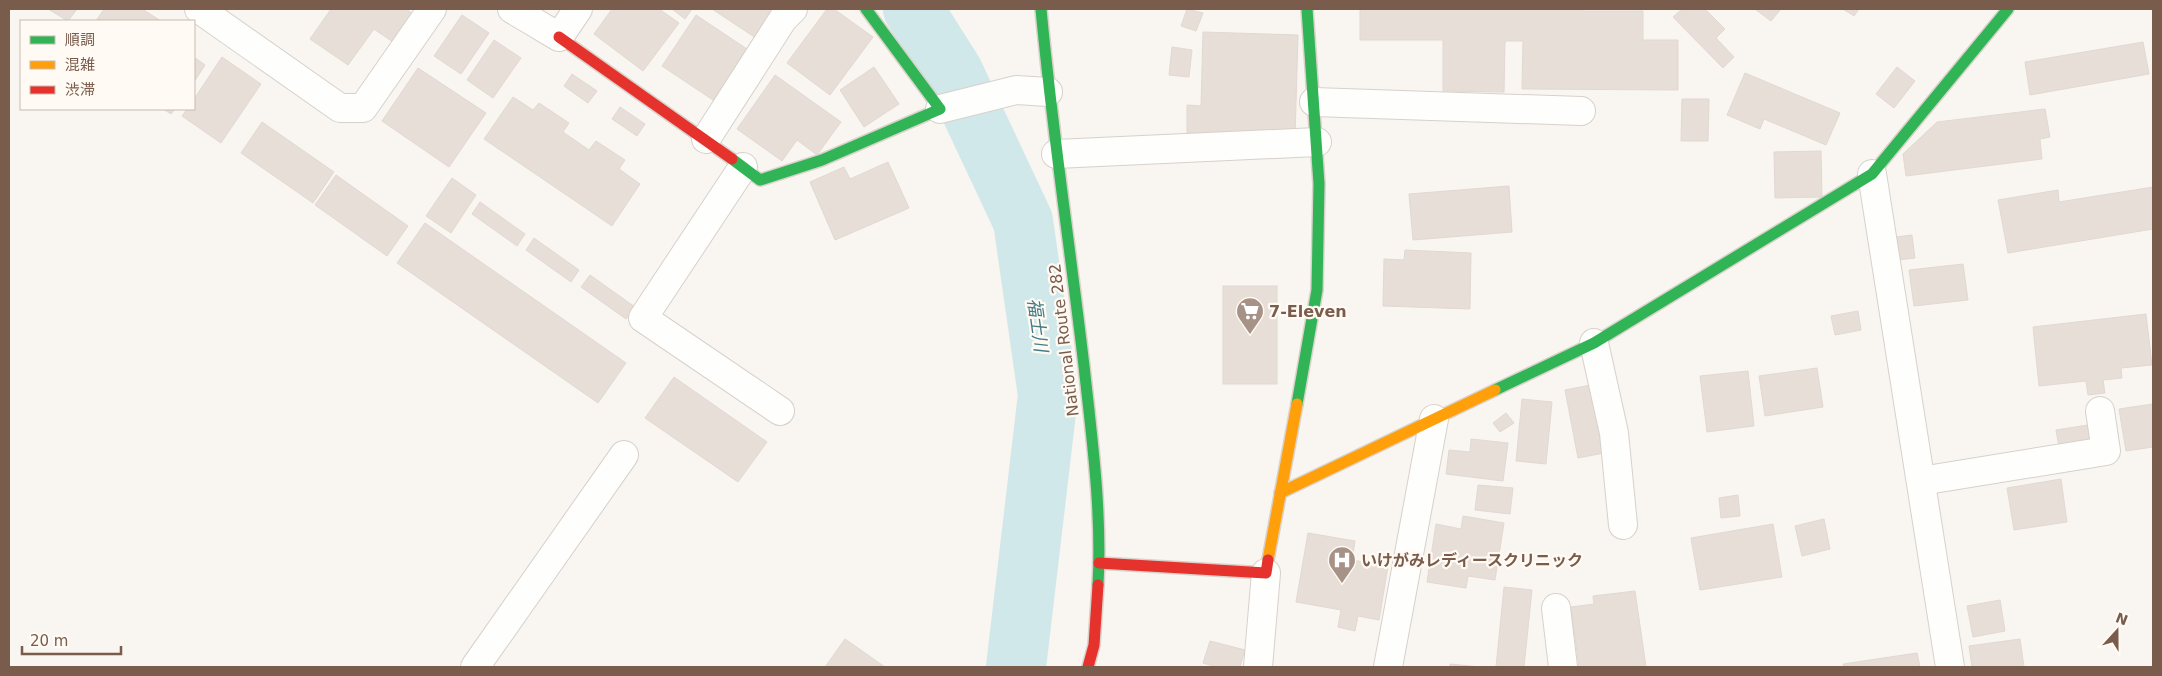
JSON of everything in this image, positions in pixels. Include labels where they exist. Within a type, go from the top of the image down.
[{"type":"main road","points":[[559,37],[706,139],[760,180],[822,160],[943,107],[866,9]]},
{"type":"main road","name":"National Route 282","points":[[1041,9],[1048,92],[1078,307],[1098,487],[1099,562],[1094,645],[1088,667]]},
{"type":"main road","points":[[1099,562],[1266,572],[1317,290],[1319,184],[1307,9]]},
{"type":"main road","points":[[1280,493],[1594,343],[1872,174],[2008,9]]},
{"type":"street","points":[[198,9],[340,108],[363,108],[432,9]]},
{"type":"street","points":[[512,9],[559,37],[578,9]]},
{"type":"street","points":[[706,139],[783,19],[793,9]]},
{"type":"street","points":[[943,107],[1016,90],[1048,92]]},
{"type":"street","points":[[1314,102],[1580,111]]},
{"type":"street","points":[[1056,154],[1317,142]]},
{"type":"street","points":[[744,167],[644,318],[780,412]]},
{"type":"street","points":[[1872,174],[1950,667]]},
{"type":"street","points":[[1594,343],[1614,433],[1623,525]]},
{"type":"street","points":[[1921,481],[2106,450],[2100,411]]},
{"type":"street","points":[[1388,667],[1434,419]]},
{"type":"street","points":[[475,667],[624,455]]},
{"type":"street","points":[[1258,667],[1266,572]]},
{"type":"street","points":[[1556,608],[1563,667]]},
{"type":"building","points":[[48,9],[77,9],[69,20]]},
{"type":"building","points":[[104,9],[142,9],[159,20],[97,20]]},
{"type":"building","points":[[331,9],[406,9],[413,14],[393,42],[374,29],[348,65],[310,39]]},
{"type":"building","points":[[612,9],[659,9],[679,23],[643,71],[594,34]]},
{"type":"building","points":[[672,9],[692,9],[685,19]]},
{"type":"building","points":[[712,9],[780,9],[759,40]]},
{"type":"building","points":[[827,9],[834,9],[873,37],[830,95],[787,63]]},
{"type":"building","points":[[1187,9],[1203,13],[1196,31],[1181,26]]},
{"type":"building","points":[[1360,9],[1582,9],[1582,11],[1643,11],[1643,40],[1678,40],[1678,90],[1522,89],[1523,41],[1505,41],[1504,92],[1443,91],[1443,40],[1360,40]]},
{"type":"building","points":[[1682,9],[1705,9],[1725,29],[1716,38],[1734,57],[1723,68],[1673,17]]},
{"type":"building","points":[[1755,9],[1781,9],[1771,21]]},
{"type":"building","points":[[1843,9],[1859,9],[1854,16]]},
{"type":"building","points":[[462,15],[489,33],[461,74],[434,56]]},
{"type":"building","points":[[696,15],[750,51],[716,102],[662,66]]},
{"type":"building","points":[[1203,32],[1298,35],[1295,137],[1187,133],[1187,105],[1201,106]]},
{"type":"building","points":[[494,40],[521,58],[493,98],[467,80]]},
{"type":"building","points":[[2143,42],[2149,74],[2030,95],[2025,62]]},
{"type":"building","points":[[1172,47],[1192,50],[1189,77],[1169,75]]},
{"type":"building","points":[[222,57],[261,84],[221,143],[182,116],[186,110],[195,110],[195,98]]},
{"type":"building","points":[[195,58],[205,65],[195,80]]},
{"type":"building","points":[[874,67],[899,104],[864,127],[840,90]]},
{"type":"building","points":[[1897,67],[1915,81],[1894,108],[1876,94]]},
{"type":"building","points":[[418,68],[486,113],[449,167],[382,121]]},
{"type":"building","points":[[1745,73],[1840,113],[1826,145],[1764,119],[1760,129],[1727,115]]},
{"type":"building","points":[[572,74],[597,91],[588,103],[564,86]]},
{"type":"building","points":[[775,75],[841,122],[817,155],[797,140],[782,161],[737,129]]},
{"type":"building","points":[[513,97],[533,110],[539,103],[569,123],[563,132],[589,150],[596,141],[625,160],[619,169],[640,184],[612,226],[484,139]]},
{"type":"building","points":[[1682,99],[1709,99],[1708,141],[1681,141]]},
{"type":"building","points":[[620,107],[645,124],[637,136],[612,119]]},
{"type":"building","points":[[2045,109],[2050,137],[2040,139],[2042,159],[1906,176],[1903,154],[1937,122]]},
{"type":"building","points":[[165,110],[174,110],[171,114]]},
{"type":"building","points":[[262,122],[334,172],[313,203],[241,153]]},
{"type":"building","points":[[1821,151],[1822,197],[1775,198],[1774,152]]},
{"type":"building","points":[[888,162],[909,208],[835,240],[810,182],[844,167],[850,179]]},
{"type":"building","points":[[336,175],[408,226],[387,256],[315,205]]},
{"type":"building","points":[[452,178],[476,195],[451,233],[426,216]]},
{"type":"building","points":[[1509,186],[1512,232],[1413,240],[1409,194]]},
{"type":"building","points":[[2153,187],[2153,229],[2008,253],[1998,200],[2058,190],[2059,202]]},
{"type":"building","points":[[480,202],[525,234],[517,246],[472,214]]},
{"type":"building","points":[[425,223],[626,363],[598,403],[397,263]]},
{"type":"building","points":[[1912,235],[1915,258],[1898,260],[1896,237]]},
{"type":"building","points":[[534,238],[579,270],[571,282],[526,250]]},
{"type":"building","points":[[1405,250],[1471,253],[1470,309],[1383,306],[1384,259],[1404,260]]},
{"type":"building","points":[[1963,264],[1968,300],[1914,306],[1909,270]]},
{"type":"building","points":[[590,275],[635,307],[626,319],[581,287]]},
{"type":"building","name":"7-Eleven","points":[[1223,286],[1277,286],[1277,384],[1223,384]]},
{"type":"building","points":[[1858,311],[1861,330],[1835,335],[1831,316]]},
{"type":"building","points":[[2146,314],[2152,365],[2121,368],[2122,378],[2103,380],[2105,393],[2088,395],[2086,381],[2039,386],[2033,327]]},
{"type":"building","points":[[1817,368],[1823,407],[1765,416],[1759,376]]},
{"type":"building","points":[[1748,371],[1754,426],[1707,432],[1700,376]]},
{"type":"building","points":[[674,377],[767,442],[738,482],[645,418]]},
{"type":"building","points":[[1591,385],[1604,453],[1578,458],[1565,390]]},
{"type":"building","points":[[1522,399],[1552,402],[1546,464],[1516,461]]},
{"type":"building","points":[[2153,404],[2153,447],[2126,451],[2119,409]]},
{"type":"building","points":[[1506,413],[1514,423],[1500,432],[1493,423]]},
{"type":"building","points":[[2088,425],[2091,442],[2059,447],[2056,430]]},
{"type":"building","points":[[1471,439],[1508,443],[1503,481],[1446,474],[1449,450],[1470,452]]},
{"type":"building","points":[[2061,479],[2067,522],[2014,530],[2007,488]]},
{"type":"building","points":[[1478,485],[1513,488],[1510,514],[1475,510]]},
{"type":"building","points":[[1738,495],[1740,516],[1721,518],[1719,498]]},
{"type":"building","points":[[1463,516],[1504,523],[1495,580],[1468,576],[1466,588],[1427,582],[1436,524],[1461,529]]},
{"type":"building","points":[[1824,519],[1830,549],[1802,556],[1795,526]]},
{"type":"building","points":[[1773,524],[1782,577],[1700,590],[1691,538]]},
{"type":"building","name":"いけがみレディースクリニック","points":[[1308,533],[1355,541],[1352,560],[1388,566],[1379,620],[1358,616],[1355,631],[1338,627],[1341,610],[1296,602]]},
{"type":"building","points":[[1504,587],[1532,590],[1524,667],[1496,667]]},
{"type":"building","points":[[1635,591],[1646,667],[1579,667],[1571,607],[1594,604],[1593,596]]},
{"type":"building","points":[[2000,600],[2005,631],[1973,637],[1967,606]]},
{"type":"building","points":[[845,639],[885,667],[825,667]]},
{"type":"building","points":[[2020,639],[2024,667],[1972,667],[1969,646]]},
{"type":"building","points":[[1210,641],[1245,650],[1240,667],[1217,667],[1203,663]]},
{"type":"building","points":[[1917,653],[1920,667],[1844,667],[1843,664]]},
{"type":"building","points":[[1450,664],[1480,667],[1450,667]]},
{"type":"waterway","name":"福士川","points":[[913,9],[953,72],[1023,221],[1048,395],[1016,667]]},
{"type":"traffic: fast","points":[[732,159],[760,180],[822,160],[940,109],[866,9]]},
{"type":"traffic: fast","points":[[1041,9],[1050,99],[1079,321],[1093,448],[1099,530],[1098,585]]},
{"type":"traffic: fast","points":[[1297,404],[1317,290],[1319,184],[1307,9]]},
{"type":"traffic: fast","points":[[1495,390],[1594,343],[1872,174],[2008,9]]},
{"type":"traffic: slow","points":[[1280,493],[1495,390]]},
{"type":"traffic: slow","points":[[1268,560],[1297,404]]},
{"type":"traffic: jam","points":[[559,37],[732,159]]},
{"type":"traffic: jam","points":[[1099,563],[1266,573],[1268,560]]},
{"type":"traffic: jam","points":[[1088,667],[1094,645],[1098,585]]},
{"type":"place","name":"7-Eleven","points":[[1250,335]]},
{"type":"place","name":"いけがみレディースクリニック","points":[[1342,584]]}]
